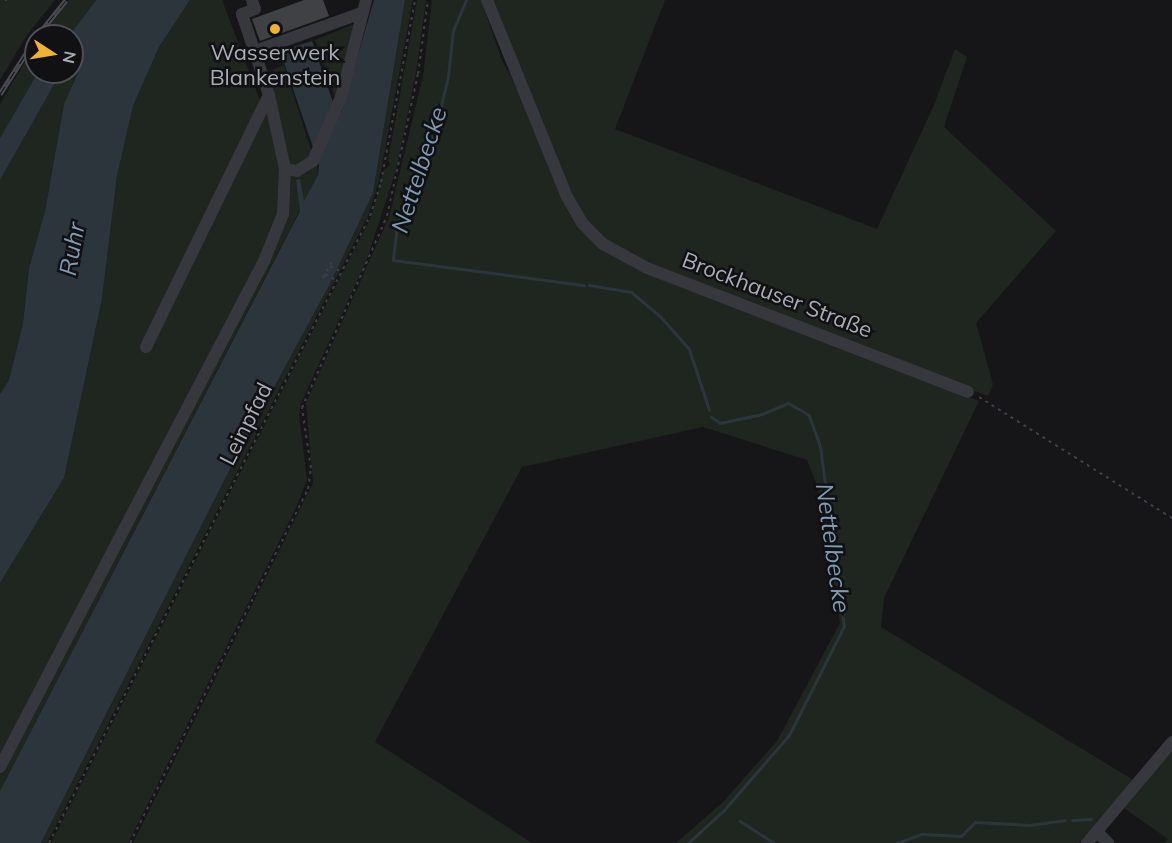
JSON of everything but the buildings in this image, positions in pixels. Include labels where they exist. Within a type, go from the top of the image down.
[{"type":"street","points":[[0,767],[264,261],[284,214],[285,168],[269,95],[242,14],[255,9],[252,0]]},
{"type":"street","points":[[285,168],[303,170],[314,161],[339,102],[366,0]]},
{"type":"street","name":"Brockhauser Straße","points":[[487,0],[566,195],[582,223],[603,244],[647,268],[968,392]]},
{"type":"street","points":[[255,51],[362,13]]},
{"type":"street","points":[[146,347],[269,95]]},
{"type":"street","points":[[1087,843],[1172,742]]},
{"type":"street","points":[[1097,832],[1108,843]]},
{"type":"path","name":"Leinpfad","points":[[49,843],[342,272],[381,182],[415,0]]},
{"type":"path","points":[[130,843],[308,489],[311,468],[302,408],[387,216],[418,74],[428,0]]},
{"type":"path","points":[[323,278],[332,261]]},
{"type":"path","points":[[330,266],[342,272]]},
{"type":"path","points":[[325,274],[338,281]]},
{"type":"path","points":[[968,392],[1172,518]]},
{"type":"shaded area","points":[[0,0],[55,0],[36,24],[24,24],[24,40],[0,80]]},
{"type":"shaded area","points":[[69,0],[96,0],[78,24],[50,24]]},
{"type":"shaded area","points":[[190,0],[222,0],[261,103],[269,112],[280,171],[305,174],[317,161],[318,175],[0,791],[0,583],[64,478],[102,299],[117,176],[133,106],[159,47]]},
{"type":"shaded area","points":[[405,0],[413,0],[379,181],[368,216],[47,843],[41,843],[232,465],[330,284],[373,193]]},
{"type":"shaded area","points":[[417,0],[426,0],[416,73],[396,170],[367,259],[301,403],[299,414],[307,480],[295,510],[128,843],[51,843],[371,217],[384,170],[390,165],[388,160]]},
{"type":"shaded area","points":[[432,0],[481,0],[501,58],[520,94],[563,196],[634,268],[979,401],[884,598],[881,627],[1135,781],[1079,843],[676,843],[723,802],[777,741],[840,623],[818,488],[807,460],[703,427],[522,467],[375,742],[532,843],[133,843],[313,483],[306,403],[389,217],[423,76]]},
{"type":"shaded area","points":[[492,0],[665,0],[615,129],[877,229],[934,105],[955,49],[967,57],[944,127],[1056,231],[976,323],[993,384],[988,396],[654,266],[605,241],[576,207]]},
{"type":"shaded area","points":[[359,22],[336,100],[315,40]]},
{"type":"shaded area","points":[[24,63],[24,84],[31,84],[0,138],[0,104]]},
{"type":"shaded area","points":[[284,65],[313,156],[302,167],[286,164],[268,72]]},
{"type":"shaded area","points":[[53,84],[73,84],[64,104],[45,211],[29,268],[23,323],[9,380],[0,394],[0,180]]},
{"type":"shaded area","points":[[1172,751],[1172,843],[1165,843],[1168,839],[1124,808]]},
{"type":"water","name":"Ruhr","points":[[96,0],[190,0],[159,47],[133,106],[117,176],[102,299],[64,478],[0,583],[0,394],[9,380],[23,323],[29,268],[45,211],[64,104],[73,84],[84,84],[84,24],[78,24]]},
{"type":"water","points":[[374,0],[405,0],[373,193],[330,284],[232,465],[41,843],[0,843],[0,791],[300,211],[296,180],[300,179],[304,201],[318,175],[319,165],[280,51],[312,41],[334,105],[341,113]]},
{"type":"water","points":[[31,84],[54,84],[0,180],[0,138]]},
{"type":"waterway","name":"Nettelbecke","points":[[466,0],[453,30],[448,77],[433,137],[424,149],[397,226],[393,260],[584,285]]},
{"type":"waterway","name":"Nettelbecke","points":[[589,285],[631,292],[660,316],[689,349],[709,410]]},
{"type":"waterway","name":"Nettelbecke","points":[[688,843],[724,810],[789,735],[844,626],[820,446],[809,415],[788,403],[762,414],[720,423],[711,417]]},
{"type":"waterway","points":[[1072,820],[1091,819]]},
{"type":"waterway","points":[[897,843],[922,834],[961,836],[975,822],[1030,825],[1065,820]]},
{"type":"waterway","points":[[740,821],[774,843]]},
{"type":"railway","points":[[47,24],[66,0]]},
{"type":"railway","points":[[0,94],[24,57]]},
{"type":"place","name":"Wasserwerk Blankenstein","points":[[275,29]]}]
